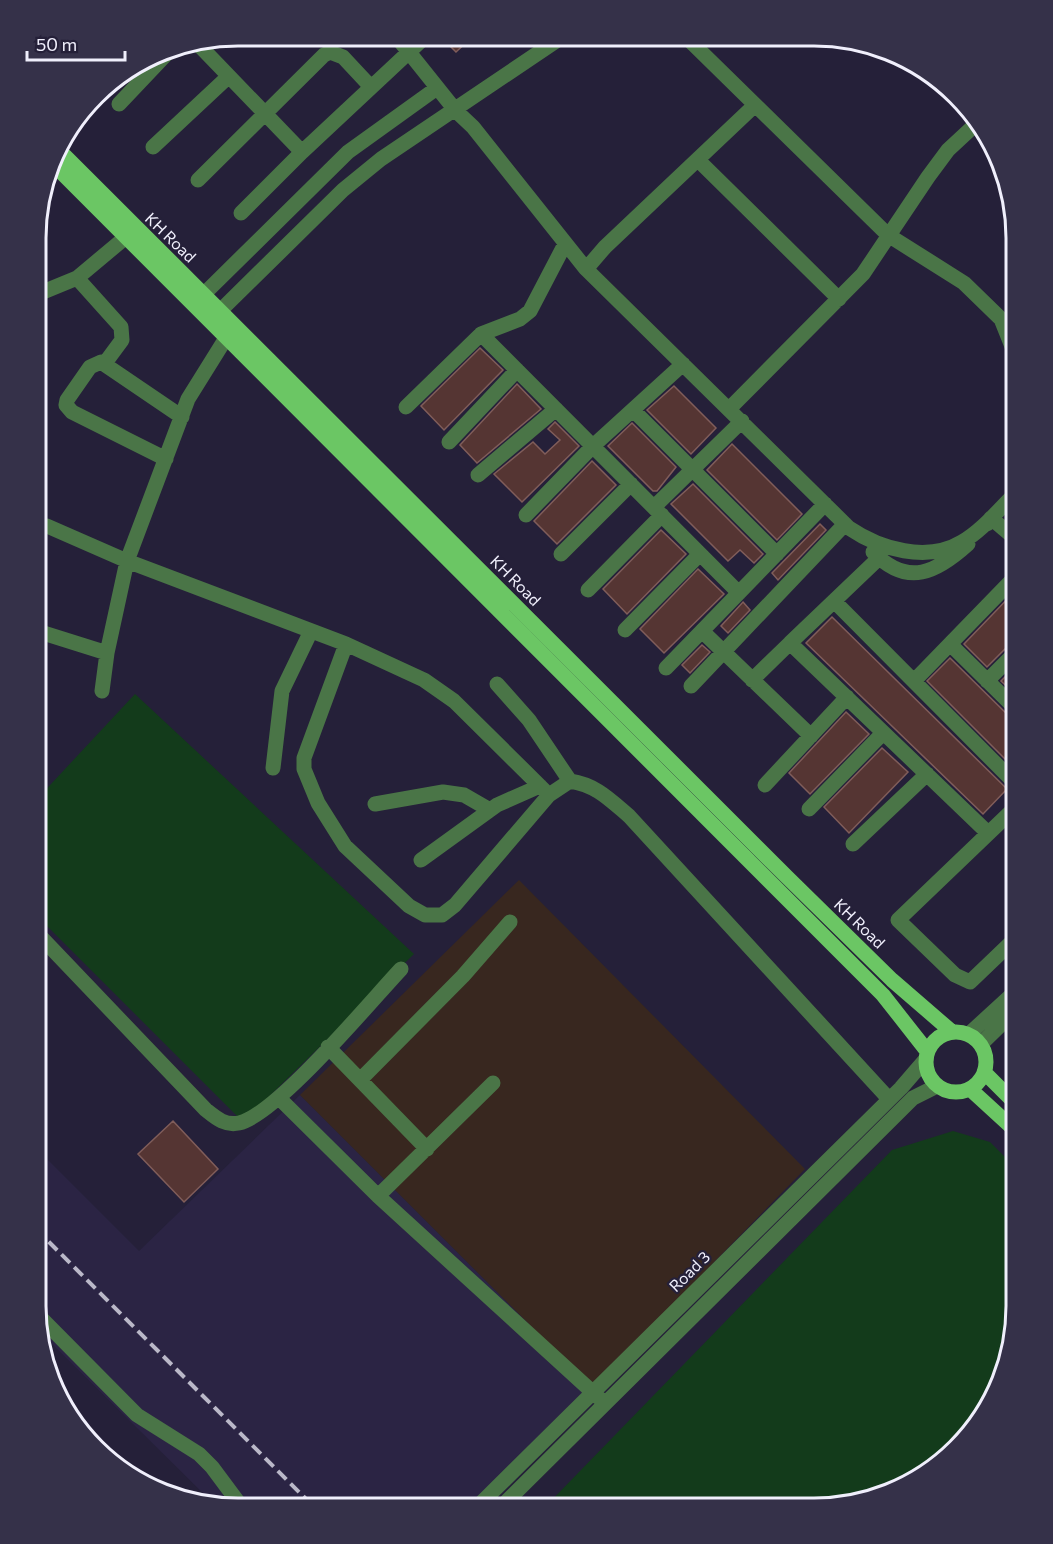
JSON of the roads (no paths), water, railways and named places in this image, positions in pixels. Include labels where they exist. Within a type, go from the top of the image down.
[{"type":"main road","name":"KH Road","points":[[65,156],[204,294],[226,338],[883,995],[926,1055]]},
{"type":"main road","name":"KH Road","points":[[59,170],[126,237],[215,315],[892,980],[951,1031]]},
{"type":"main road","points":[[951,1031],[969,1034],[981,1044],[987,1063],[984,1072],[970,1089],[953,1092],[937,1086],[928,1075],[926,1055],[941,1035],[951,1031]]},
{"type":"main road","points":[[984,1072],[1006,1094]]},
{"type":"main road","points":[[970,1089],[1006,1122]]},
{"type":"street","points":[[405,46],[456,111],[473,127],[586,270],[879,558],[894,567],[912,573],[937,570],[973,540],[991,518]]},
{"type":"street","points":[[241,213],[415,46]]},
{"type":"street","points":[[215,315],[344,190],[381,159],[456,111],[549,46]]},
{"type":"street","points":[[695,46],[888,235],[964,283],[1001,319],[1006,332]]},
{"type":"street","points":[[204,50],[302,152]]},
{"type":"street","points":[[198,180],[324,55],[330,52],[344,57],[371,87]]},
{"type":"street","points":[[119,104],[155,66]]},
{"type":"street","points":[[153,147],[229,76]]},
{"type":"street","points":[[204,294],[348,152],[437,88]]},
{"type":"street","points":[[586,270],[605,247],[754,106]]},
{"type":"street","points":[[729,409],[863,274],[948,150],[971,128]]},
{"type":"street","points":[[698,160],[839,299]]},
{"type":"street","points":[[46,291],[77,278],[126,237]]},
{"type":"street","points":[[406,407],[481,334],[520,319],[530,311],[565,244]]},
{"type":"street","points":[[77,278],[121,327],[122,340],[105,363]]},
{"type":"street","points":[[481,334],[739,593]]},
{"type":"street","points":[[102,691],[107,652],[127,561],[188,399],[226,338]]},
{"type":"street","points":[[166,459],[68,409],[68,400],[90,366],[95,362],[105,363],[182,417]]},
{"type":"street","points":[[525,515],[593,446],[683,364]]},
{"type":"street","points":[[449,442],[517,370]]},
{"type":"street","points":[[478,475],[556,409]]},
{"type":"street","points":[[633,410],[777,554]]},
{"type":"street","points":[[588,590],[692,470],[742,422]]},
{"type":"street","points":[[561,554],[631,484]]},
{"type":"street","points":[[847,526],[869,541],[918,552],[942,550],[962,542],[1006,503]]},
{"type":"street","points":[[666,668],[825,504]]},
{"type":"street","points":[[991,518],[1006,531]]},
{"type":"street","points":[[46,526],[127,561],[346,644],[424,680],[454,701],[544,790]]},
{"type":"street","points":[[691,686],[847,526]]},
{"type":"street","points":[[625,630],[700,554]]},
{"type":"street","points":[[752,680],[879,558]]},
{"type":"street","points":[[914,681],[1006,587]]},
{"type":"street","points":[[834,601],[1006,774]]},
{"type":"street","points":[[273,768],[282,691],[311,631]]},
{"type":"street","points":[[702,631],[811,736]]},
{"type":"street","points":[[46,634],[107,652]]},
{"type":"street","points":[[790,643],[988,833]]},
{"type":"street","points":[[346,644],[307,752],[304,769],[318,803],[345,846],[409,906],[425,915],[442,915],[455,905],[544,790]]},
{"type":"street","points":[[950,644],[1006,699]]},
{"type":"street","points":[[987,681],[1006,662]]},
{"type":"street","points":[[497,684],[530,720],[570,781]]},
{"type":"street","points":[[765,785],[847,697]]},
{"type":"street","points":[[810,809],[884,733]]},
{"type":"street","points":[[853,844],[927,774]]},
{"type":"street","points":[[421,860],[490,810],[570,781],[587,784],[599,790],[629,816],[889,1099]]},
{"type":"street","points":[[375,804],[443,792],[464,795],[490,810]]},
{"type":"street","points":[[1006,816],[898,920],[955,975],[970,982],[1006,948]]},
{"type":"street","points":[[360,1080],[463,976],[510,922]]},
{"type":"street","points":[[46,942],[206,1110],[222,1123],[237,1124],[254,1118],[279,1098],[401,969]]},
{"type":"street","points":[[969,1034],[1006,1000]]},
{"type":"street","points":[[981,1044],[1006,1020]]},
{"type":"street","points":[[328,1047],[427,1149]]},
{"type":"street","name":"Road 3","points":[[486,1498],[889,1099],[926,1055]]},
{"type":"street","points":[[378,1196],[494,1083]]},
{"type":"street","points":[[510,1498],[914,1098],[937,1086]]},
{"type":"street","points":[[279,1098],[378,1196],[605,1404]]},
{"type":"street","points":[[48,1325],[137,1414],[199,1454],[212,1467],[235,1498]]},
{"type":"railway","points":[[46,1239],[305,1498]]}]
